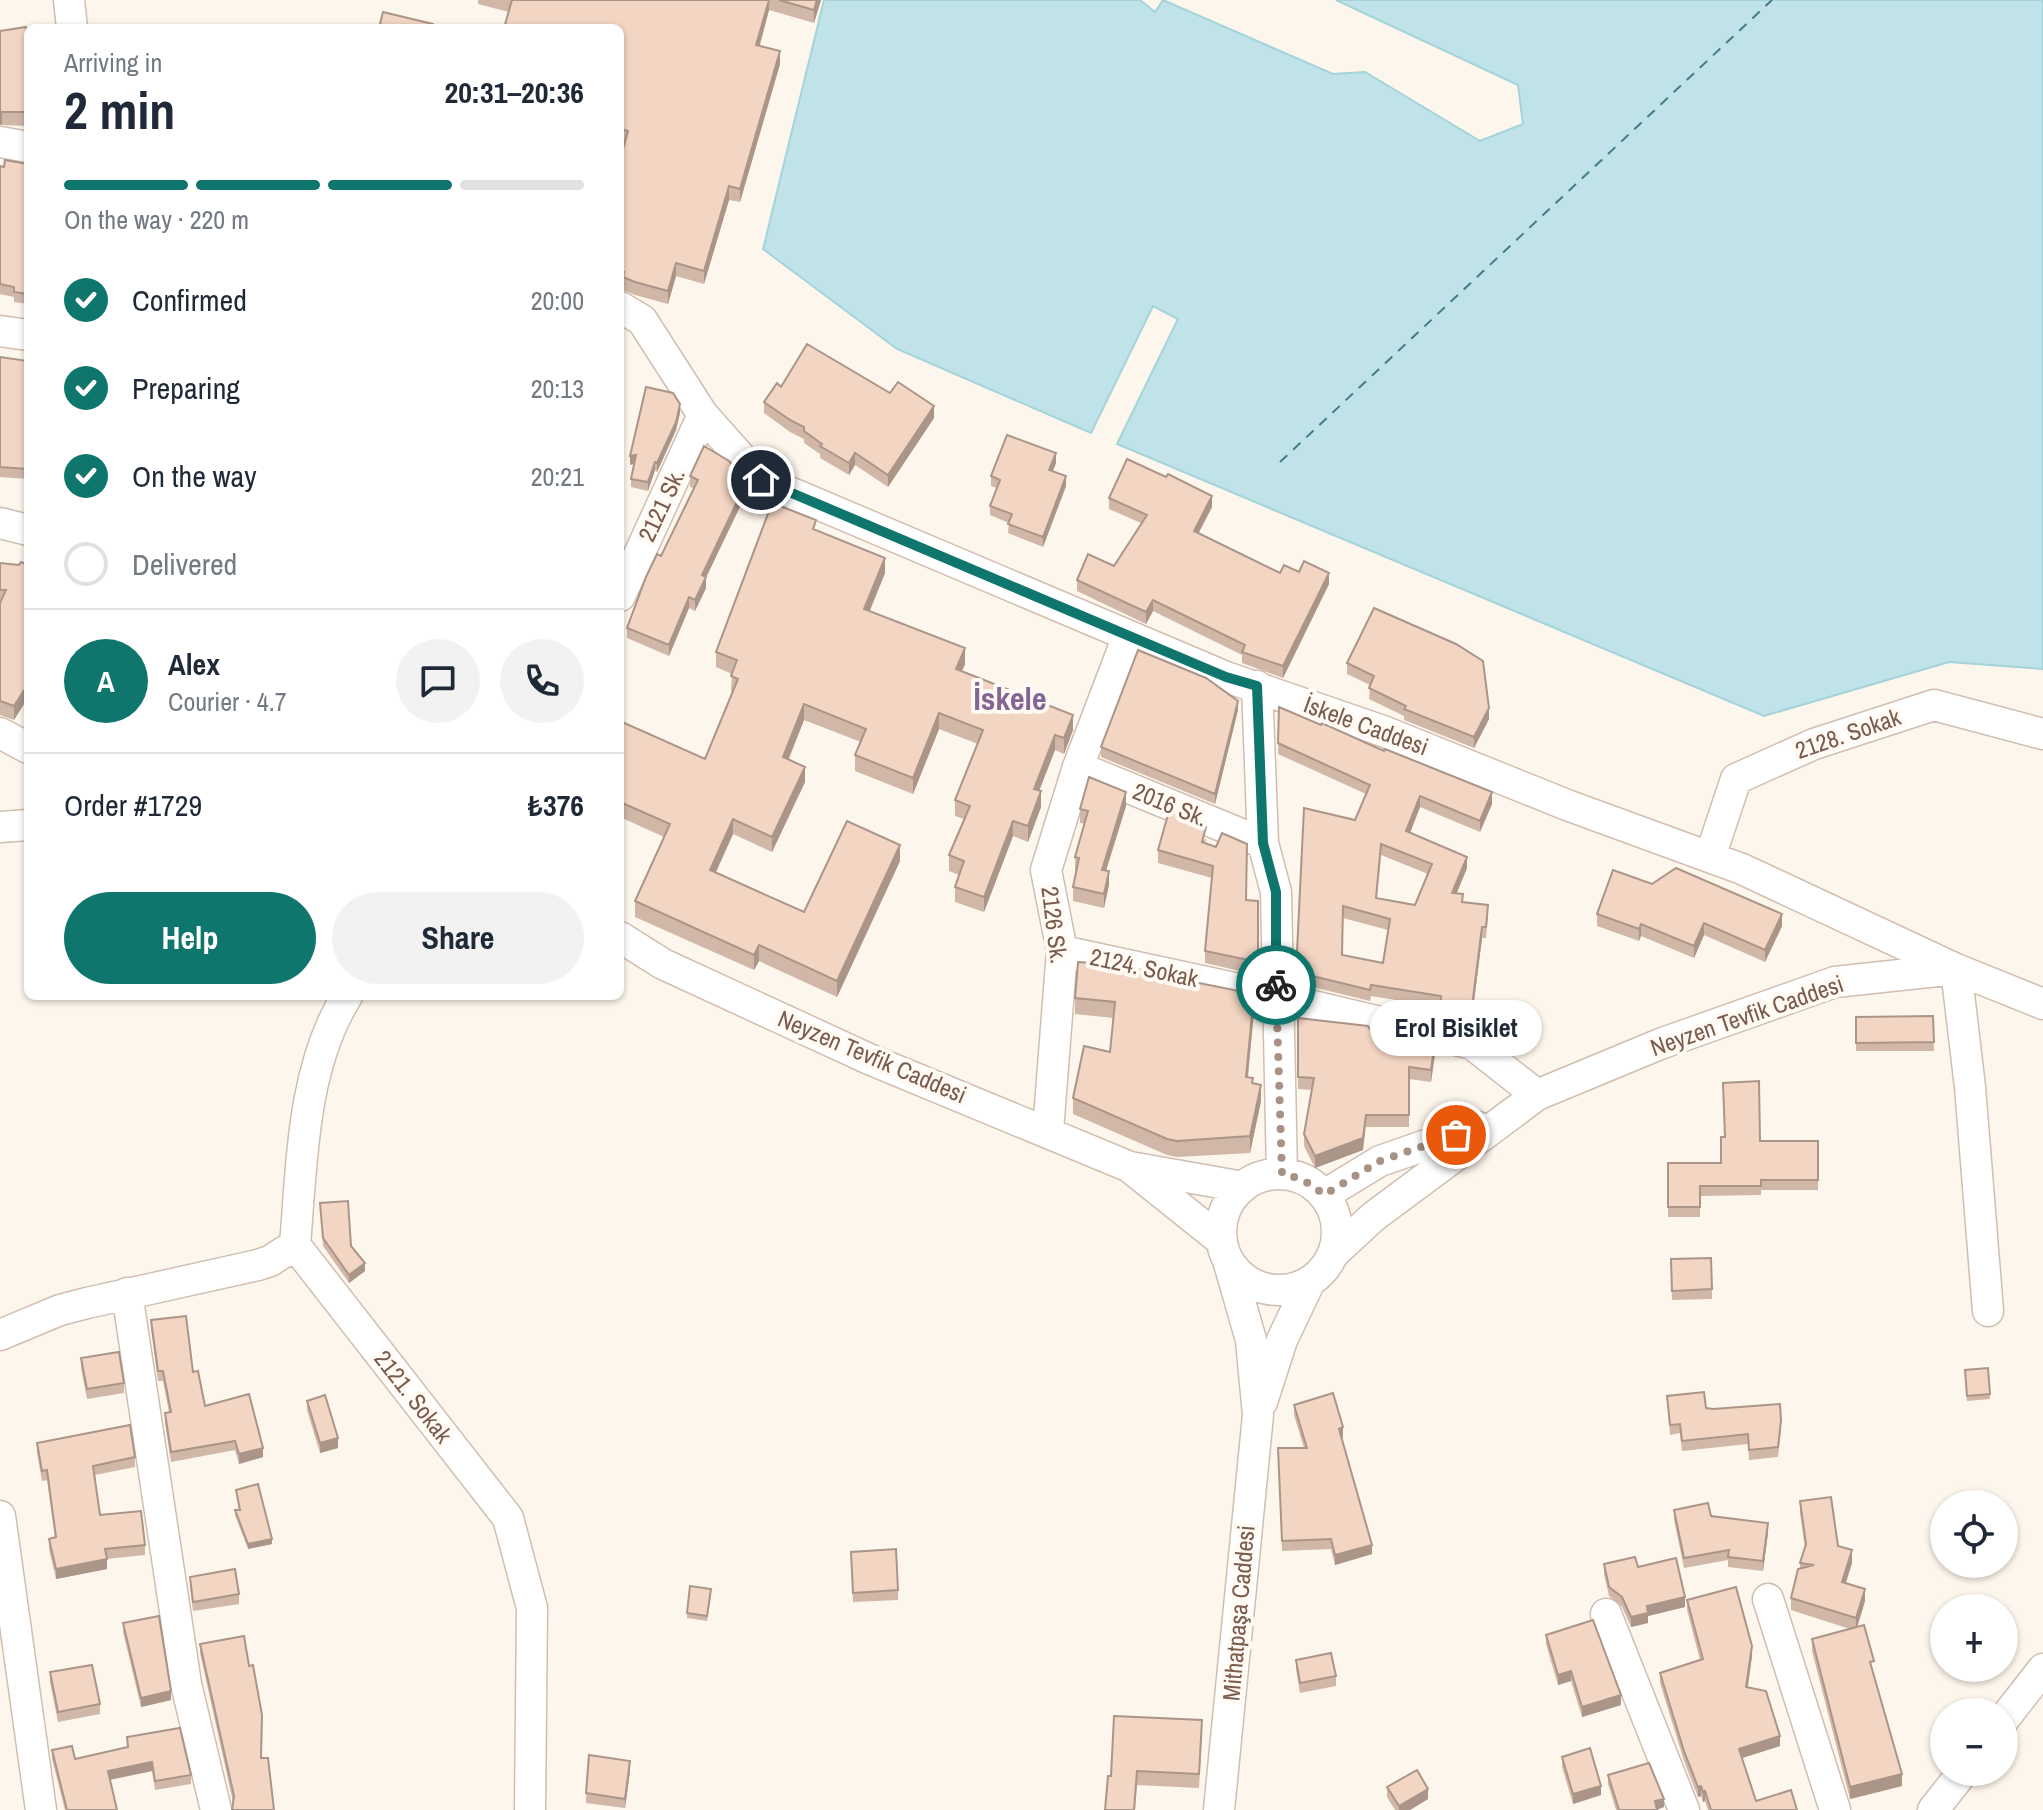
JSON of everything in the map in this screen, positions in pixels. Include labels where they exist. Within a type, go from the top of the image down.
[{"type":"street","points":[[69,0],[72,24]]},
{"type":"street","points":[[0,142],[24,146]]},
{"type":"street","name":"İskele Caddesi","points":[[624,309],[642,320],[703,415],[761,480],[1226,677],[1383,731],[1567,805],[1742,869],[1956,969]]},
{"type":"street","points":[[0,331],[24,334]]},
{"type":"street","name":"2121 Sk.","points":[[624,587],[703,415]]},
{"type":"street","points":[[0,523],[24,529]]},
{"type":"street","name":"2126 Sk.","points":[[1048,1131],[1062,951],[1046,870],[1078,767],[1128,636]]},
{"type":"street","points":[[1257,686],[1263,843],[1276,892],[1282,1174]]},
{"type":"street","name":"2128. Sokak","points":[[1710,857],[1736,779],[1814,744],[1934,705],[2043,734]]},
{"type":"street","points":[[0,733],[24,746]]},
{"type":"street","name":"2016 Sk.","points":[[1078,767],[1263,843]]},
{"type":"street","points":[[0,827],[24,825]]},
{"type":"street","name":"Neyzen Tevfik Caddesi","points":[[624,940],[663,964],[869,1059],[1130,1167]]},
{"type":"street","name":"2124. Sokak","points":[[1062,951],[1276,997],[1472,1044],[1537,1095]]},
{"type":"street","points":[[1956,969],[1970,1087],[1988,1311]]},
{"type":"street","name":"Neyzen Tevfik Caddesi","points":[[1332,1255],[1373,1217],[1537,1095],[1660,1044],[1835,982],[1956,969],[2043,1004]]},
{"type":"street","points":[[0,1335],[60,1310],[258,1265],[295,1245],[307,1110],[339,1000]]},
{"type":"street","name":"Neyzen Tevfik Caddesi","points":[[1324,1195],[1380,1161],[1506,1117]]},
{"type":"street","points":[[1130,1167],[1243,1187]]},
{"type":"street","points":[[1130,1167],[1225,1250],[1239,1274],[1255,1285],[1283,1289],[1310,1281]]},
{"type":"street","points":[[1282,1174],[1297,1177],[1324,1195],[1337,1224],[1337,1240],[1324,1269],[1310,1281],[1282,1340],[1258,1415],[1251,1340],[1225,1250],[1225,1211],[1232,1197],[1243,1187],[1268,1175],[1282,1174]]},
{"type":"street","name":"2121. Sokak","points":[[295,1245],[508,1518],[532,1608],[530,1810]]},
{"type":"street","points":[[127,1293],[186,1684],[216,1810]]},
{"type":"street","name":"Mithatpaşa Caddesi","points":[[1219,1810],[1258,1415]]},
{"type":"street","points":[[0,1516],[41,1810]]},
{"type":"street","points":[[1768,1599],[1835,1810]]},
{"type":"street","points":[[1606,1614],[1684,1810]]},
{"type":"street","points":[[2018,1701],[2043,1669]]},
{"type":"street","points":[[1933,1810],[1952,1786]]},
{"type":"water","points":[[824,0],[1140,0],[1155,12],[1163,0],[1333,74],[1365,72],[1480,141],[1523,124],[1518,85],[1336,0],[2043,0],[2043,669],[1949,662],[1764,716],[1117,444],[1178,319],[1153,306],[1091,433],[897,349],[763,249]]},
{"type":"building","points":[[512,0],[769,0],[756,45],[780,51],[740,189],[729,186],[704,271],[676,263],[668,291],[624,277],[624,146],[628,131],[624,130],[624,24],[505,24]]},
{"type":"building","points":[[779,0],[817,0],[814,10]]},
{"type":"building","points":[[383,12],[433,24],[380,24]]},
{"type":"building","points":[[24,27],[24,112],[0,112],[0,31]]},
{"type":"building","points":[[5,160],[24,163],[24,293],[0,284],[0,166],[4,167]]},
{"type":"building","points":[[807,344],[890,393],[898,382],[934,406],[888,475],[855,453],[849,463],[820,446],[822,444],[804,431],[804,427],[764,402],[777,383],[781,387]]},
{"type":"building","points":[[0,357],[24,360],[24,469],[0,467]]},
{"type":"building","points":[[646,387],[673,393],[680,404],[676,422],[648,482],[631,479],[636,455],[630,456]]},
{"type":"building","points":[[1007,435],[1056,453],[1049,470],[1066,476],[1043,537],[1008,524],[1012,514],[990,506],[1000,480],[991,476]]},
{"type":"building","points":[[704,446],[729,461],[747,481],[702,575],[706,577],[695,600],[689,597],[669,645],[627,628],[657,554],[661,556],[698,480],[690,476]]},
{"type":"building","points":[[1127,459],[1166,477],[1168,474],[1212,496],[1194,531],[1280,573],[1284,565],[1299,572],[1304,561],[1329,573],[1283,666],[1242,652],[1245,645],[1153,600],[1146,612],[1077,580],[1088,554],[1114,566],[1147,515],[1109,498]]},
{"type":"building","points":[[772,503],[816,520],[813,529],[885,558],[864,609],[965,648],[956,669],[1073,715],[1064,738],[1055,735],[1034,789],[1041,791],[1028,826],[1013,821],[984,897],[955,887],[964,861],[949,855],[970,806],[955,800],[983,730],[939,713],[913,778],[855,755],[866,729],[804,704],[783,757],[805,767],[772,837],[733,819],[710,870],[804,912],[847,821],[900,845],[837,981],[759,945],[754,955],[635,901],[670,824],[624,804],[624,723],[705,759],[738,679],[731,676],[737,660],[716,652]]},
{"type":"building","points":[[0,563],[24,563],[24,690],[14,706],[0,701],[0,603],[6,590],[0,590]]},
{"type":"building","points":[[1374,608],[1456,644],[1483,661],[1489,708],[1474,737],[1404,709],[1406,706],[1369,688],[1374,676],[1347,663]]},
{"type":"building","points":[[1138,650],[1206,678],[1238,701],[1215,794],[1101,747]]},
{"type":"building","points":[[1279,707],[1492,792],[1480,821],[1420,796],[1406,831],[1467,857],[1452,893],[1463,894],[1462,902],[1488,905],[1486,927],[1482,927],[1471,1014],[1440,1006],[1441,996],[1371,985],[1370,990],[1296,972],[1304,808],[1355,820],[1370,785],[1278,743]],"holes":[[[1381,844],[1432,864],[1415,905],[1376,898]],[[1343,906],[1390,919],[1383,963],[1342,955]]]},
{"type":"building","points":[[1089,777],[1126,792],[1102,870],[1109,871],[1104,894],[1073,887],[1079,858],[1075,857],[1088,811],[1080,809]]},
{"type":"building","points":[[1169,811],[1206,827],[1202,842],[1216,847],[1222,833],[1247,844],[1246,900],[1258,901],[1258,962],[1205,951],[1213,866],[1158,850]]},
{"type":"building","points":[[1676,868],[1782,914],[1765,950],[1704,923],[1694,946],[1641,924],[1639,929],[1597,914],[1613,870],[1652,884]]},
{"type":"building","points":[[1078,962],[1119,965],[1151,972],[1151,977],[1254,994],[1246,1077],[1253,1078],[1252,1083],[1261,1085],[1250,1136],[1167,1139],[1073,1098],[1084,1046],[1110,1052],[1115,1002],[1075,998]]},
{"type":"building","points":[[1933,1016],[1934,1042],[1856,1043],[1856,1017]]},
{"type":"building","points":[[1298,1018],[1368,1026],[1435,1042],[1431,1070],[1409,1067],[1409,1115],[1366,1115],[1363,1138],[1315,1156],[1304,1134],[1314,1078],[1298,1077]]},
{"type":"building","points":[[1759,1081],[1760,1141],[1818,1141],[1818,1180],[1761,1180],[1761,1186],[1700,1186],[1700,1207],[1668,1207],[1668,1163],[1721,1163],[1721,1137],[1725,1137],[1723,1083]]},
{"type":"building","points":[[348,1201],[351,1246],[365,1263],[349,1275],[323,1238],[320,1203]]},
{"type":"building","points":[[1711,1258],[1712,1289],[1672,1291],[1671,1259]]},
{"type":"building","points":[[186,1316],[193,1372],[198,1371],[205,1406],[249,1394],[263,1448],[239,1454],[235,1441],[171,1452],[165,1413],[171,1412],[163,1371],[158,1371],[151,1320]]},
{"type":"building","points":[[119,1352],[124,1383],[87,1389],[81,1358]]},
{"type":"building","points":[[1988,1368],[1990,1394],[1967,1396],[1965,1370]]},
{"type":"building","points":[[1704,1392],[1706,1408],[1780,1404],[1778,1447],[1749,1450],[1748,1434],[1682,1441],[1680,1424],[1670,1425],[1667,1396]]},
{"type":"building","points":[[1333,1393],[1343,1427],[1339,1429],[1372,1545],[1335,1555],[1331,1539],[1282,1541],[1278,1448],[1307,1448],[1294,1405]]},
{"type":"building","points":[[325,1395],[338,1438],[320,1443],[307,1401]]},
{"type":"building","points":[[130,1425],[135,1457],[93,1466],[100,1515],[141,1511],[145,1545],[105,1549],[107,1559],[56,1569],[49,1539],[56,1537],[47,1470],[42,1471],[37,1443]]},
{"type":"building","points":[[258,1484],[272,1539],[248,1544],[235,1510],[240,1510],[236,1490]]},
{"type":"building","points":[[1831,1497],[1838,1546],[1852,1550],[1842,1582],[1865,1589],[1856,1618],[1791,1598],[1798,1569],[1814,1565],[1800,1563],[1806,1544],[1800,1501]]},
{"type":"building","points":[[1708,1503],[1711,1516],[1768,1523],[1763,1561],[1728,1557],[1729,1550],[1684,1558],[1674,1510]]},
{"type":"building","points":[[896,1549],[898,1590],[853,1593],[851,1552]]},
{"type":"building","points":[[1635,1557],[1638,1567],[1676,1558],[1685,1597],[1647,1606],[1648,1613],[1631,1617],[1622,1597],[1609,1587],[1604,1564]]},
{"type":"building","points":[[235,1569],[239,1594],[193,1602],[190,1577]]},
{"type":"building","points":[[690,1586],[711,1589],[707,1616],[687,1613]]},
{"type":"building","points":[[1736,1587],[1752,1646],[1746,1687],[1766,1691],[1780,1736],[1739,1749],[1756,1801],[1791,1790],[1797,1810],[1711,1810],[1705,1791],[1698,1787],[1684,1751],[1660,1673],[1703,1659],[1687,1600]]},
{"type":"building","points":[[159,1616],[171,1691],[141,1698],[123,1623]]},
{"type":"building","points":[[1593,1620],[1621,1695],[1582,1707],[1571,1671],[1558,1675],[1546,1635]]},
{"type":"building","points":[[1864,1625],[1874,1661],[1870,1662],[1902,1774],[1850,1787],[1812,1639]]},
{"type":"building","points":[[244,1636],[262,1715],[261,1758],[268,1758],[274,1810],[232,1810],[234,1796],[200,1644]]},
{"type":"building","points":[[1331,1653],[1336,1676],[1300,1683],[1296,1660]]},
{"type":"building","points":[[92,1665],[100,1704],[58,1712],[50,1672]]},
{"type":"building","points":[[1114,1716],[1202,1720],[1199,1774],[1137,1771],[1134,1810],[1105,1810],[1108,1776],[1111,1776]]},
{"type":"building","points":[[180,1728],[191,1775],[155,1781],[152,1762],[108,1771],[117,1810],[67,1810],[52,1750],[72,1746],[75,1759],[128,1747],[127,1737]]},
{"type":"building","points":[[1590,1748],[1601,1786],[1573,1794],[1562,1757]]},
{"type":"building","points":[[589,1755],[630,1761],[625,1799],[586,1793]]},
{"type":"building","points":[[1649,1763],[1664,1799],[1655,1801],[1657,1810],[1619,1810],[1608,1775]]},
{"type":"building","points":[[1417,1770],[1428,1789],[1399,1806],[1387,1787]]},
{"type":"ferry route","points":[[1280,462],[1772,0]]},
{"type":"way so far","points":[[1276,985],[1282,1174],[1311,1184],[1324,1195],[1380,1161],[1456,1135]]},
{"type":"place","name":"Erol Bisiklet","points":[[1456,1135]]},
{"type":"district","name":"İskele","points":[[1010,699]]},
{"type":"route","points":[[761,480],[1078,616],[1226,677],[1257,686],[1263,843],[1276,892],[1276,985]]}]
